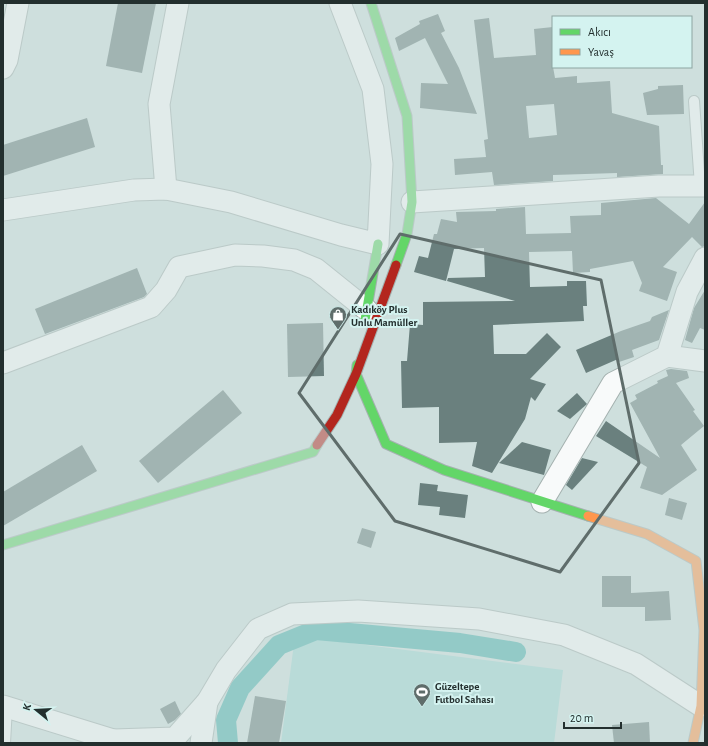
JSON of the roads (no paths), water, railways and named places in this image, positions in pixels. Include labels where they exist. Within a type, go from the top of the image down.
[{"type":"street","points":[[3,68],[7,60],[18,3]]},
{"type":"street","points":[[166,189],[160,104],[178,3]]},
{"type":"street","points":[[340,3],[373,89],[382,164],[378,244],[356,374],[386,444],[444,470],[647,534],[701,557],[704,630],[703,706],[693,743]]},
{"type":"street","points":[[3,545],[313,452],[337,415],[356,374],[407,234],[412,202],[407,116],[371,3]]},
{"type":"street","points":[[412,202],[659,186],[703,186]]},
{"type":"street","points":[[3,210],[134,190],[166,189],[231,202],[341,235],[378,244]]},
{"type":"street","points":[[3,363],[151,307],[166,290],[179,266],[235,255],[263,256],[294,260],[316,270],[367,310]]},
{"type":"street","points":[[667,356],[687,292],[705,258]]},
{"type":"street","points":[[542,502],[613,382],[667,356],[705,361]]},
{"type":"street","points":[[5,707],[118,741],[180,741],[207,702],[226,670],[258,629],[292,614],[358,611],[479,619],[564,635],[636,664],[703,706]]},
{"type":"street","points":[[201,743],[207,702]]},
{"type":"lane","points":[[694,101],[703,186]]},
{"type":"lane","points":[[5,707],[5,743]]},
{"type":"waterway","points":[[228,743],[226,720],[240,688],[279,645],[316,630],[460,643],[516,652]]},
{"type":"place","name":"Kadıköy Plus Unlu Mamüller","points":[[338,330]]},
{"type":"place","name":"Güzeltepe Futbol Sahası","points":[[422,707]]}]
